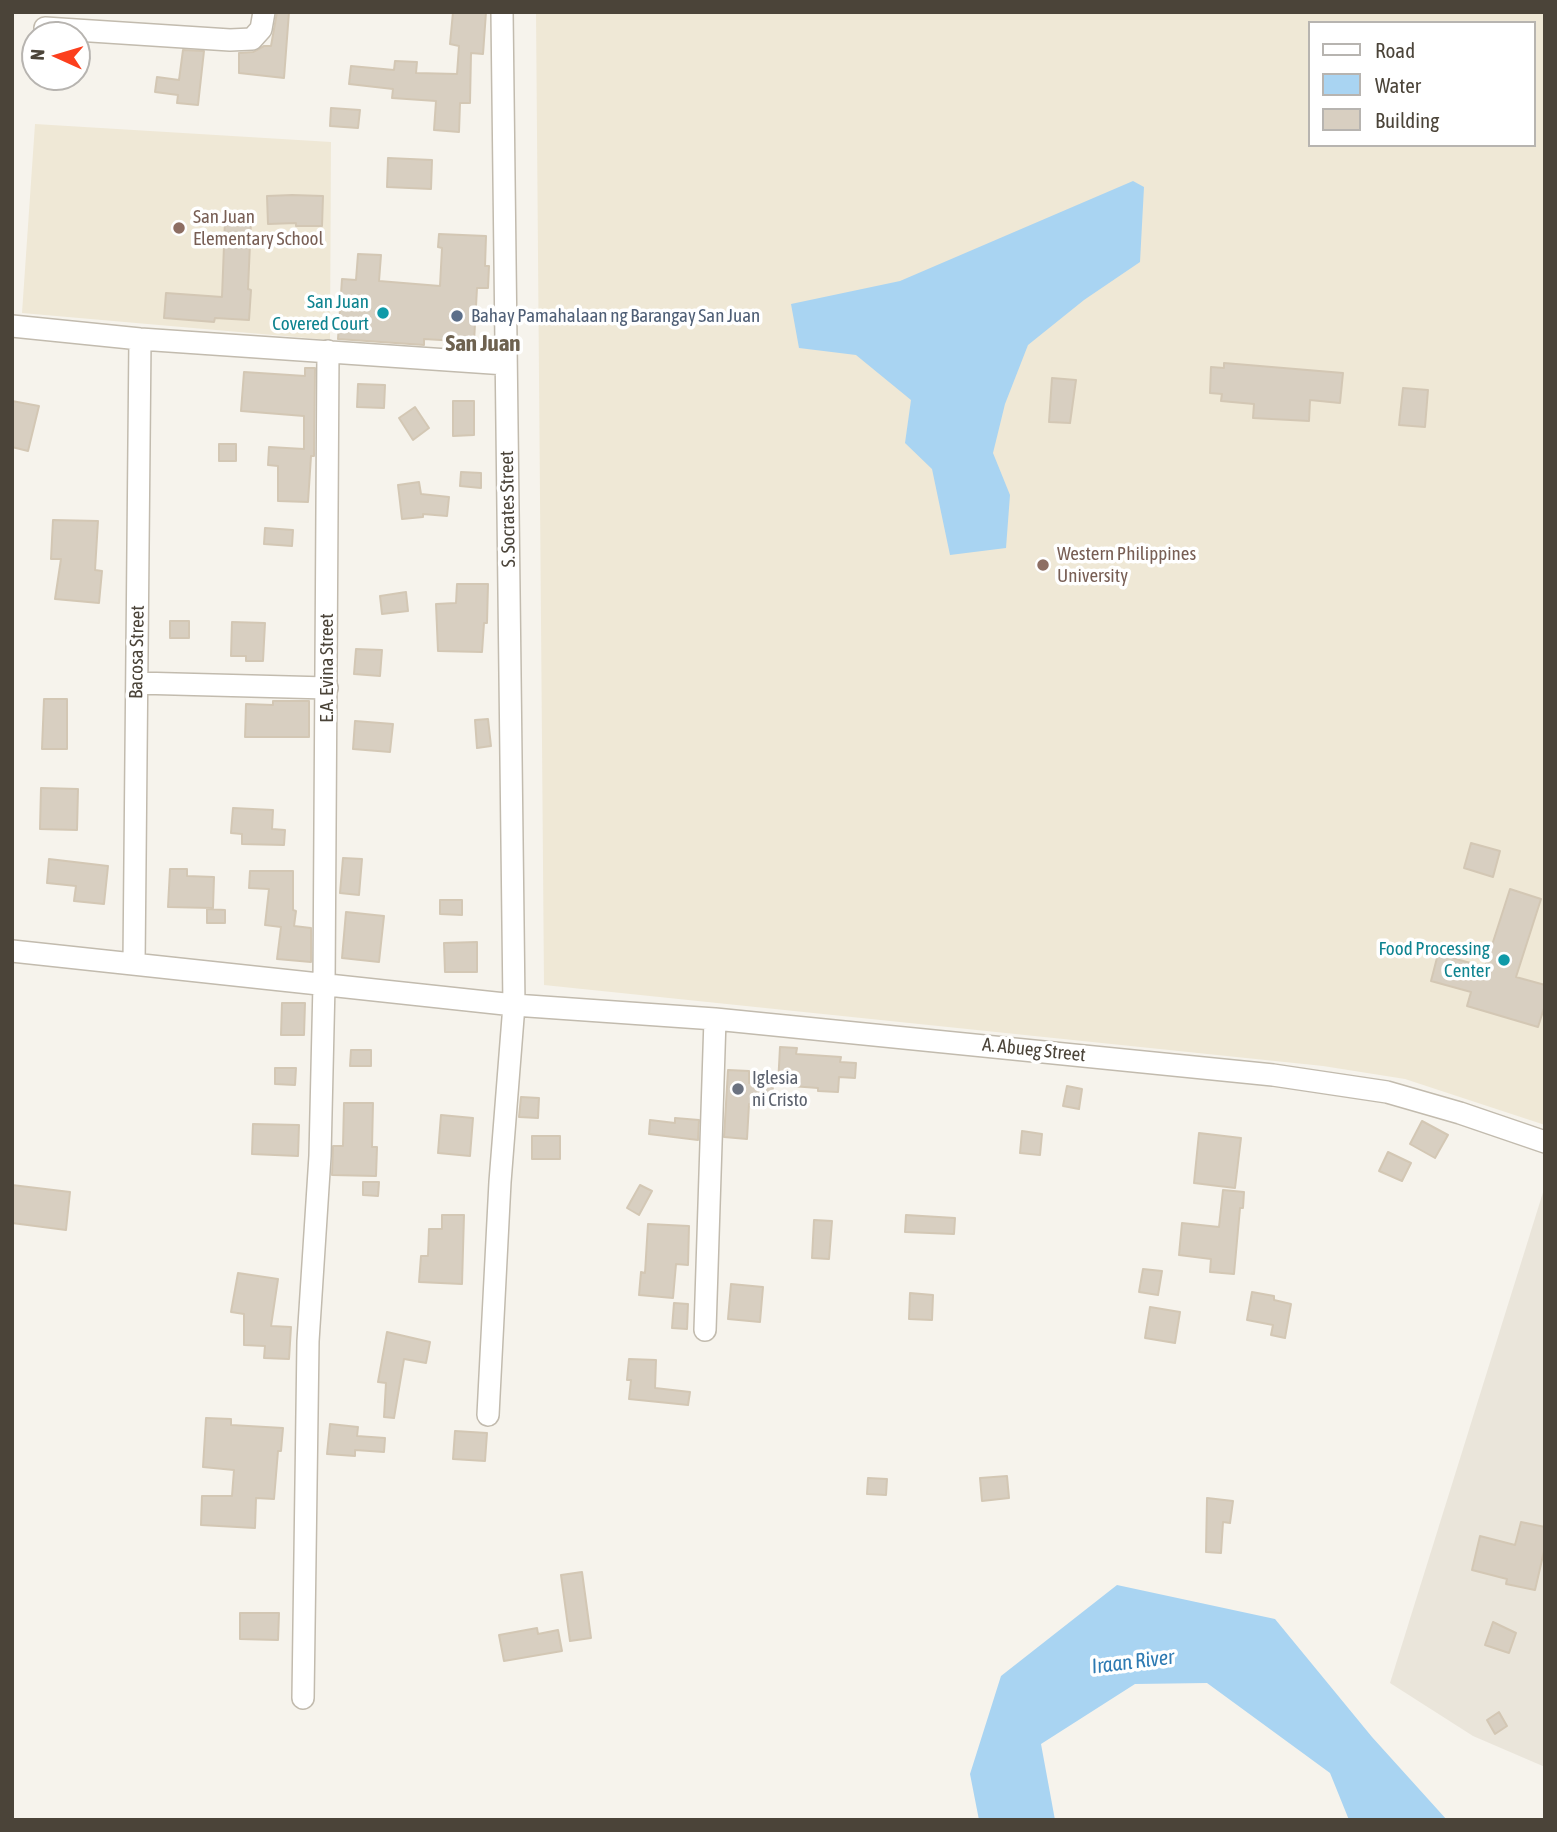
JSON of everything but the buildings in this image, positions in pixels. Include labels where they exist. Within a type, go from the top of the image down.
[{"type":"street","points":[[91,31],[252,39],[261,29],[264,12]]},
{"type":"street","name":"S. Socrates Street","points":[[488,1415],[500,1182],[514,1005],[502,12]]},
{"type":"street","points":[[12,326],[140,339],[506,364]]},
{"type":"street","name":"Bacosa Street","points":[[134,964],[140,339]]},
{"type":"street","name":"E.A. Evina Street","points":[[303,1698],[308,1341],[320,1156],[324,984],[328,351]]},
{"type":"street","points":[[137,684],[327,688]]},
{"type":"street","name":"A. Abueg Street","points":[[12,951],[514,1005],[715,1019],[1273,1075],[1387,1093],[1545,1142]]},
{"type":"street","points":[[705,1330],[715,1019]]},
{"type":"shaded area","name":"Western Philippines University","points":[[536,12],[1545,12],[1545,1125],[1405,1079],[1323,1066],[544,985]]},
{"type":"shaded area","name":"San Juan Elementary School","points":[[35,124],[331,142],[330,340],[22,313]]},
{"type":"shaded area","points":[[1545,1186],[1545,1767],[1473,1736],[1390,1683]]},
{"type":"water","points":[[1133,181],[1144,187],[1140,262],[1084,300],[1028,345],[1005,404],[993,453],[1010,495],[1006,548],[950,555],[932,469],[905,443],[911,400],[856,355],[799,348],[791,304],[900,281]]},
{"type":"water","name":"Iraan River","points":[[1117,1585],[1275,1619],[1372,1737],[1447,1820],[1349,1820],[1330,1773],[1207,1683],[1135,1684],[1041,1744],[1055,1820],[979,1820],[970,1774],[1001,1676]]},
{"type":"place","name":"San Juan Elementary School","points":[[179,228]]},
{"type":"place","name":"San Juan Covered Court","points":[[383,313]]},
{"type":"place","name":"Bahay Pamahalaan ng Barangay San Juan","points":[[457,316]]},
{"type":"place","name":"Western Philippines University","points":[[1043,565]]},
{"type":"place","name":"Food Processing Center","points":[[1504,960]]},
{"type":"place","name":"Iglesia ni Cristo","points":[[738,1089]]},
{"type":"district","name":"San Juan","points":[[483,344]]}]
